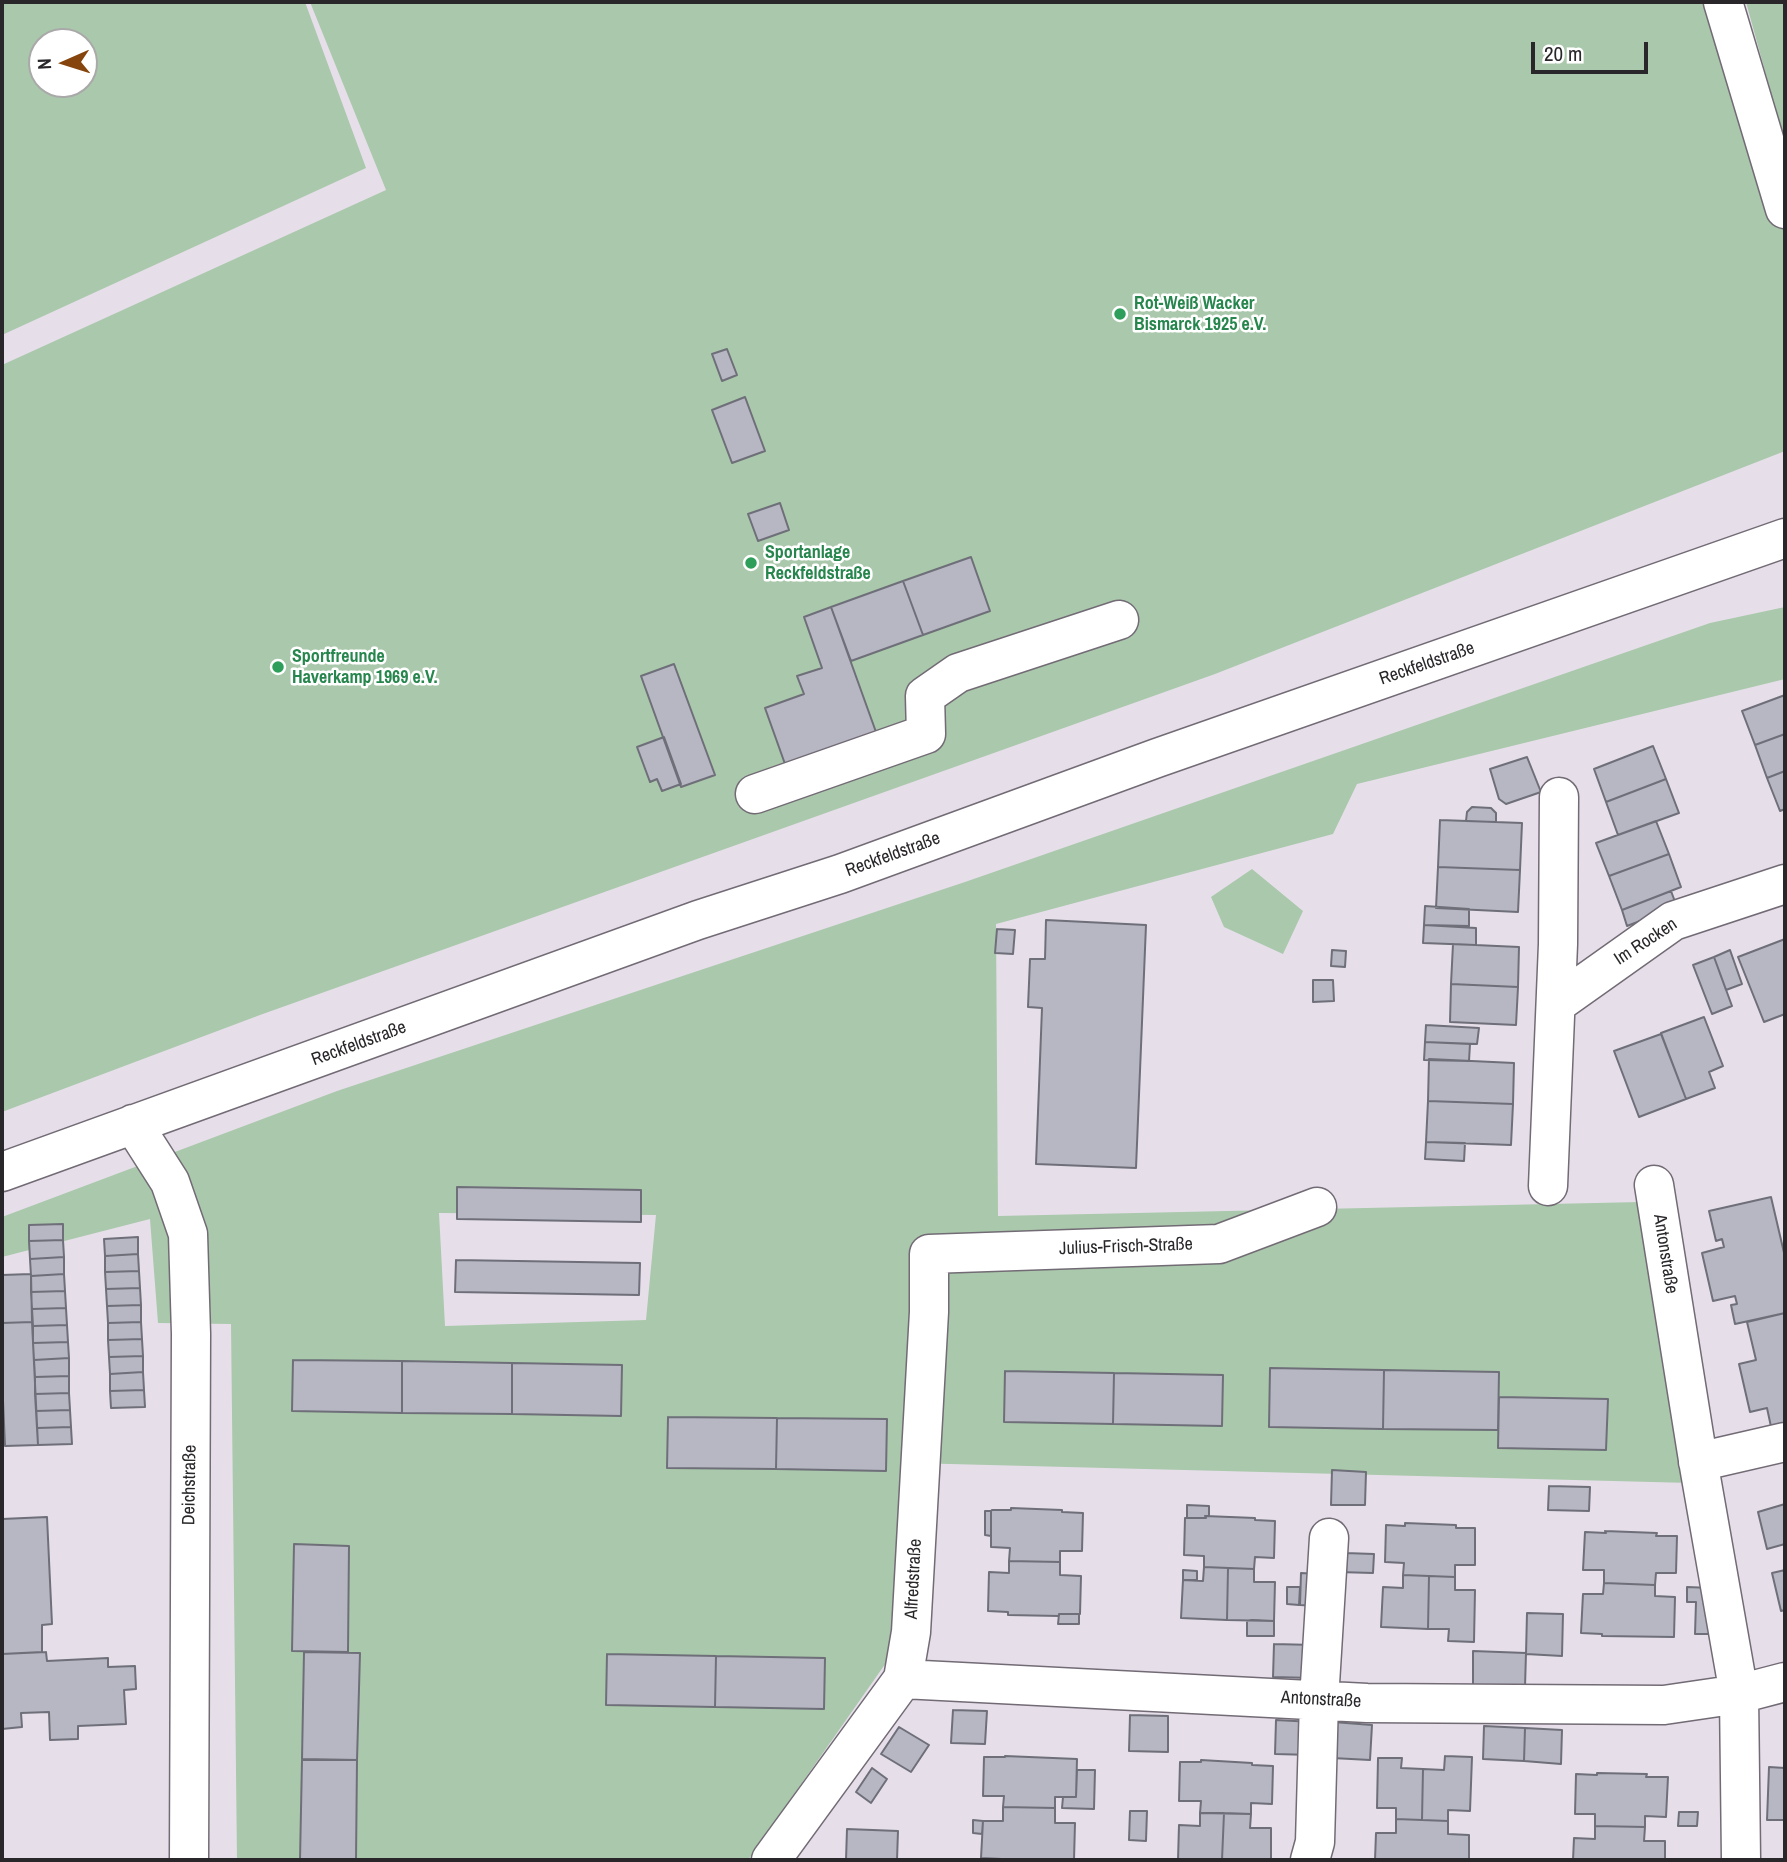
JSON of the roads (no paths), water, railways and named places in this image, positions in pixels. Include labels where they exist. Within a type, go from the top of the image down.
[{"type":"street","points":[[1723,2],[1785,209]]},
{"type":"street","name":"Reckfeldstraße","points":[[2,1172],[698,920],[841,874],[1170,753],[1785,538]]},
{"type":"street","points":[[755,794],[926,734],[925,696],[958,673],[1119,620]]},
{"type":"street","points":[[1548,1186],[1558,944],[1559,797]]},
{"type":"street","name":"Im Rocken","points":[[1556,1004],[1673,920],[1785,884]]},
{"type":"street","name":"Deichstraße","points":[[134,1124],[170,1182],[188,1234],[191,1334],[189,1860]]},
{"type":"street","name":"Antonstraße","points":[[1654,1185],[1698,1462],[1739,1694],[1741,1860]]},
{"type":"street","name":"Julius-Frisch-Straße","points":[[929,1254],[1219,1244],[1317,1207]]},
{"type":"street","name":"Alfredstraße","points":[[771,1860],[903,1679],[911,1632],[929,1312],[929,1254]]},
{"type":"street","points":[[1698,1462],[1785,1442]]},
{"type":"street","points":[[1310,1860],[1314,1842],[1329,1538]]},
{"type":"street","name":"Antonstraße","points":[[903,1679],[1367,1703],[1664,1705],[1739,1694],[1785,1682]]},
{"type":"place","name":"Rot-Weiß Wacker Bismarck 1925 e.V.","points":[[1120,314]]},
{"type":"place","name":"Sportanlage Reckfeldstraße","points":[[751,563]]},
{"type":"place","name":"Sportfreunde Haverkamp 1969 e.V.","points":[[278,667]]}]
